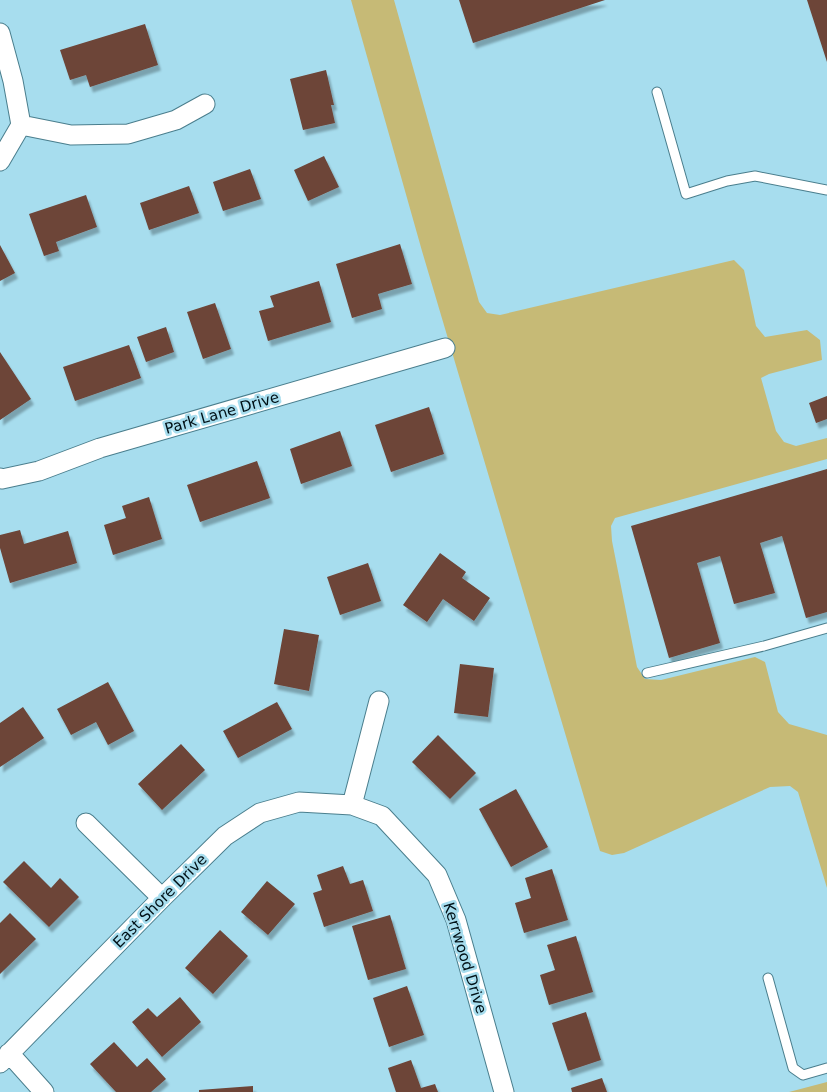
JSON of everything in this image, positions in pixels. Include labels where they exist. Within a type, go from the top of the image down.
[{"type":"street","points":[[0,33],[13,81],[20,125],[0,162]]},
{"type":"street","points":[[20,125],[70,135],[128,134],[176,120],[205,104]]},
{"type":"street","name":"Park Lane Drive","points":[[0,478],[39,471],[100,448],[444,348]]},
{"type":"street","points":[[352,805],[379,701]]},
{"type":"street","name":"East Shore Drive","points":[[4,1058],[225,836],[260,813],[299,802],[352,805]]},
{"type":"street","name":"Kerrwood Drive","points":[[352,805],[382,816],[437,875],[456,920],[504,1092]]},
{"type":"street","points":[[86,823],[162,898]]},
{"type":"street","points":[[4,1058],[44,1092]]},
{"type":"lane","points":[[657,92],[686,194],[727,181],[755,176],[827,190]]},
{"type":"lane","points":[[647,674],[764,646],[827,628]]},
{"type":"lane","points":[[768,978],[793,1068],[803,1075],[827,1068]]},
{"type":"shaded area","points":[[351,0],[394,0],[479,302],[487,313],[500,315],[734,260],[744,270],[756,326],[765,337],[807,330],[820,340],[822,360],[769,374],[761,378],[776,431],[784,442],[796,446],[827,438],[827,459],[615,518],[611,526],[612,541],[637,667],[645,679],[661,680],[755,657],[765,662],[778,712],[789,724],[827,735],[827,888],[798,792],[790,786],[770,787],[624,853],[612,855],[600,851],[422,251]]},
{"type":"shaded area","points":[[827,1082],[827,1092],[789,1092]]},
{"type":"building","points":[[459,0],[605,0],[473,43]]},
{"type":"building","points":[[807,0],[827,0],[827,62]]},
{"type":"building","points":[[145,24],[158,65],[90,87],[86,75],[70,80],[60,50]]},
{"type":"building","points":[[326,70],[334,105],[331,105],[335,123],[303,130],[290,79]]},
{"type":"building","points":[[324,156],[339,187],[308,201],[294,170]]},
{"type":"building","points":[[250,169],[261,199],[223,211],[213,182]]},
{"type":"building","points":[[189,186],[199,213],[149,230],[140,203]]},
{"type":"building","points":[[86,195],[97,227],[56,242],[59,251],[44,256],[29,214]]},
{"type":"building","points":[[400,244],[412,284],[378,294],[382,309],[352,318],[336,264]]},
{"type":"building","points":[[0,245],[15,273],[0,281]]},
{"type":"building","points":[[319,281],[331,322],[268,341],[259,311],[274,307],[270,296]]},
{"type":"building","points":[[215,303],[231,349],[203,359],[187,312]]},
{"type":"building","points":[[166,327],[174,352],[146,362],[137,337]]},
{"type":"building","points":[[129,345],[141,378],[75,401],[63,367]]},
{"type":"building","points":[[0,352],[31,399],[0,420]]},
{"type":"building","points":[[827,396],[827,419],[816,423],[809,403]]},
{"type":"building","points":[[429,407],[444,454],[391,472],[375,425]]},
{"type":"building","points":[[340,431],[352,466],[301,484],[290,449]]},
{"type":"building","points":[[257,461],[270,498],[200,522],[187,485]]},
{"type":"building","points":[[827,469],[827,612],[806,618],[782,536],[760,543],[775,593],[734,604],[720,556],[697,563],[720,643],[669,658],[631,526]]},
{"type":"building","points":[[149,497],[162,539],[113,555],[104,525],[126,518],[122,506]]},
{"type":"building","points":[[20,530],[24,544],[68,531],[77,563],[10,583],[0,548],[0,535]]},
{"type":"building","points":[[440,553],[466,572],[462,578],[490,598],[474,621],[443,599],[427,622],[403,605]]},
{"type":"building","points":[[368,563],[381,601],[340,615],[327,577]]},
{"type":"building","points":[[284,629],[319,635],[309,691],[274,684]]},
{"type":"building","points":[[460,664],[494,668],[488,717],[454,713]]},
{"type":"building","points":[[108,682],[134,731],[108,745],[96,722],[71,735],[57,709]]},
{"type":"building","points":[[277,702],[292,729],[238,758],[223,731]]},
{"type":"building","points":[[23,707],[44,738],[0,767],[0,723]]},
{"type":"building","points":[[438,735],[476,773],[450,799],[412,762]]},
{"type":"building","points":[[181,744],[205,770],[162,810],[138,784]]},
{"type":"building","points":[[516,789],[548,847],[511,867],[479,809]]},
{"type":"building","points":[[24,861],[51,888],[60,878],[79,897],[49,927],[3,882]]},
{"type":"building","points":[[343,866],[350,884],[363,880],[373,911],[324,927],[313,893],[322,890],[317,875]]},
{"type":"building","points":[[552,869],[568,920],[524,933],[515,903],[531,898],[525,878]]},
{"type":"building","points":[[267,881],[295,904],[268,935],[241,912]]},
{"type":"building","points":[[10,913],[36,939],[0,974],[0,923]]},
{"type":"building","points":[[390,915],[406,969],[368,980],[352,926]]},
{"type":"building","points":[[220,930],[248,956],[213,994],[185,968]]},
{"type":"building","points":[[576,936],[593,992],[549,1005],[540,975],[555,970],[547,945]]},
{"type":"building","points":[[407,986],[424,1035],[389,1047],[373,998]]},
{"type":"building","points":[[180,997],[201,1022],[162,1057],[132,1022],[148,1008],[157,1017]]},
{"type":"building","points":[[586,1012],[601,1060],[568,1071],[552,1023]]},
{"type":"building","points":[[114,1042],[137,1067],[147,1058],[166,1079],[151,1092],[116,1092],[90,1064]]},
{"type":"building","points":[[411,1060],[421,1088],[435,1084],[438,1092],[396,1092],[388,1068]]},
{"type":"building","points":[[602,1078],[607,1092],[572,1092],[571,1088]]},
{"type":"building","points":[[253,1086],[253,1092],[199,1092],[199,1090]]}]
